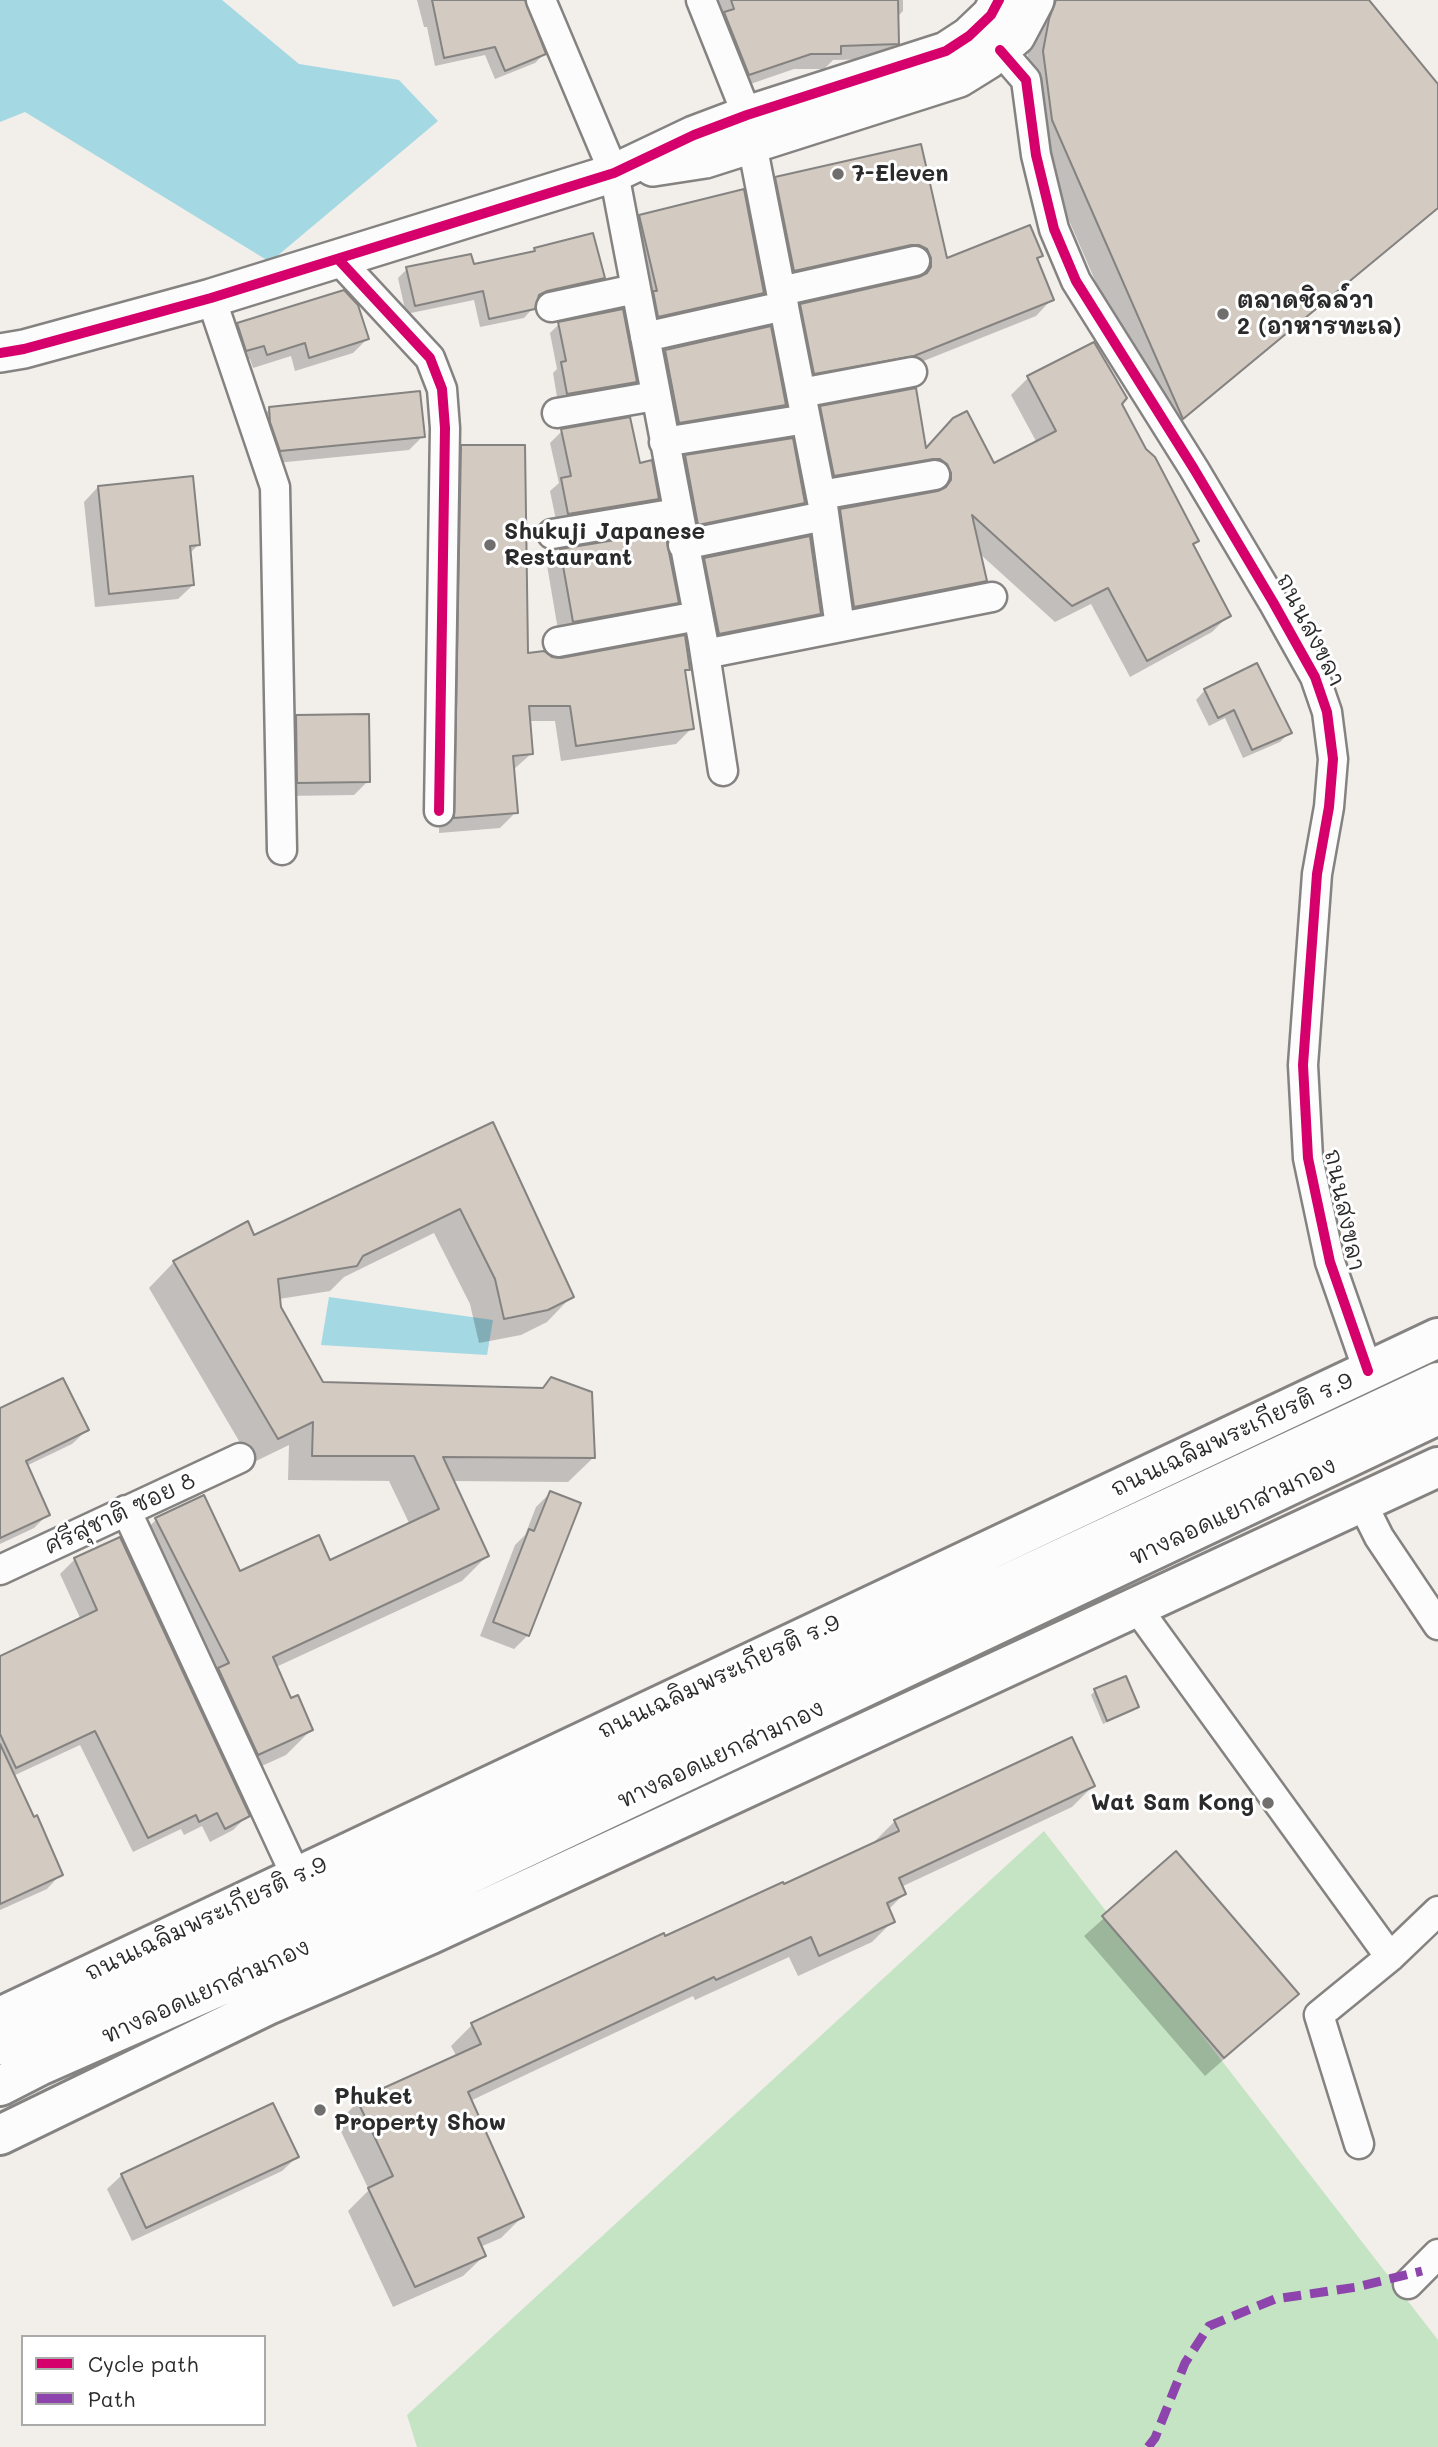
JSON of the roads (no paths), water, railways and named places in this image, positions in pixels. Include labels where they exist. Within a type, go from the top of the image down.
[{"type":"main road","name":"ถนนเฉลิมพระเกียรติ ร.9","points":[[0,2017],[1438,1338]]},
{"type":"main road","name":"ทางลอดแยกสามกอง","points":[[0,2045],[401,1867],[1438,1382]]},
{"type":"main road","name":"ทางลอดแยกสามกอง","points":[[0,2086],[41,2065],[417,1899],[1438,1415]]},
{"type":"main road","points":[[0,2135],[270,2004],[431,1934],[1438,1468]]},
{"type":"main road","points":[[0,2128],[44,2114]]},
{"type":"street","points":[[541,0],[614,173],[705,654],[723,771]]},
{"type":"street","points":[[701,0],[750,130],[823,505],[840,627]]},
{"type":"street","points":[[750,130],[946,51],[970,36],[991,15],[999,0]]},
{"type":"street","points":[[0,353],[24,349],[212,298],[614,173],[694,135],[750,130],[959,78],[988,60],[1016,36],[1035,0]]},
{"type":"street","name":"ถนนสงขลา","points":[[1000,50],[1026,80],[1036,155],[1054,229],[1076,281],[1194,468],[1273,602],[1315,677],[1327,712],[1333,759],[1329,807],[1317,874],[1303,1065],[1308,1158],[1330,1262],[1368,1371]]},
{"type":"street","points":[[338,259],[430,358],[442,389],[445,428],[439,811]]},
{"type":"street","points":[[645,337],[915,261]]},
{"type":"street","points":[[551,307],[635,289]]},
{"type":"street","points":[[212,298],[275,487],[282,850]]},
{"type":"street","points":[[664,442],[804,406],[912,372]]},
{"type":"street","points":[[556,413],[656,396]]},
{"type":"street","points":[[683,545],[935,475]]},
{"type":"street","points":[[552,534],[677,513]]},
{"type":"street","points":[[705,654],[992,597]]},
{"type":"street","points":[[558,642],[698,616]]},
{"type":"street","name":"ศรีสุชาติ ซอย 8","points":[[0,1570],[240,1458]]},
{"type":"street","points":[[1362,1503],[1379,1537],[1427,1589],[1438,1625]]},
{"type":"street","points":[[126,1510],[296,1876]]},
{"type":"street","points":[[1137,1608],[1390,1956]]},
{"type":"street","points":[[1359,2144],[1319,2015],[1390,1956],[1438,1911]]},
{"type":"street","points":[[1408,2284],[1438,2255]]},
{"type":"water","points":[[0,0],[222,0],[299,64],[399,80],[438,121],[270,262],[25,112],[0,122]]},
{"type":"water","points":[[329,1297],[493,1320],[487,1355],[321,1345]]},
{"type":"place","name":"7-Eleven","points":[[838,174]]},
{"type":"place","name":"ตลาดชิลล์วา 2 (อาหารทะเล)","points":[[1223,314]]},
{"type":"place","name":"Shukuji Japanese Restaurant","points":[[490,545]]},
{"type":"place","name":"Wat Sam Kong","points":[[1268,1803]]},
{"type":"place","name":"Phuket Property Show","points":[[320,2110]]}]
